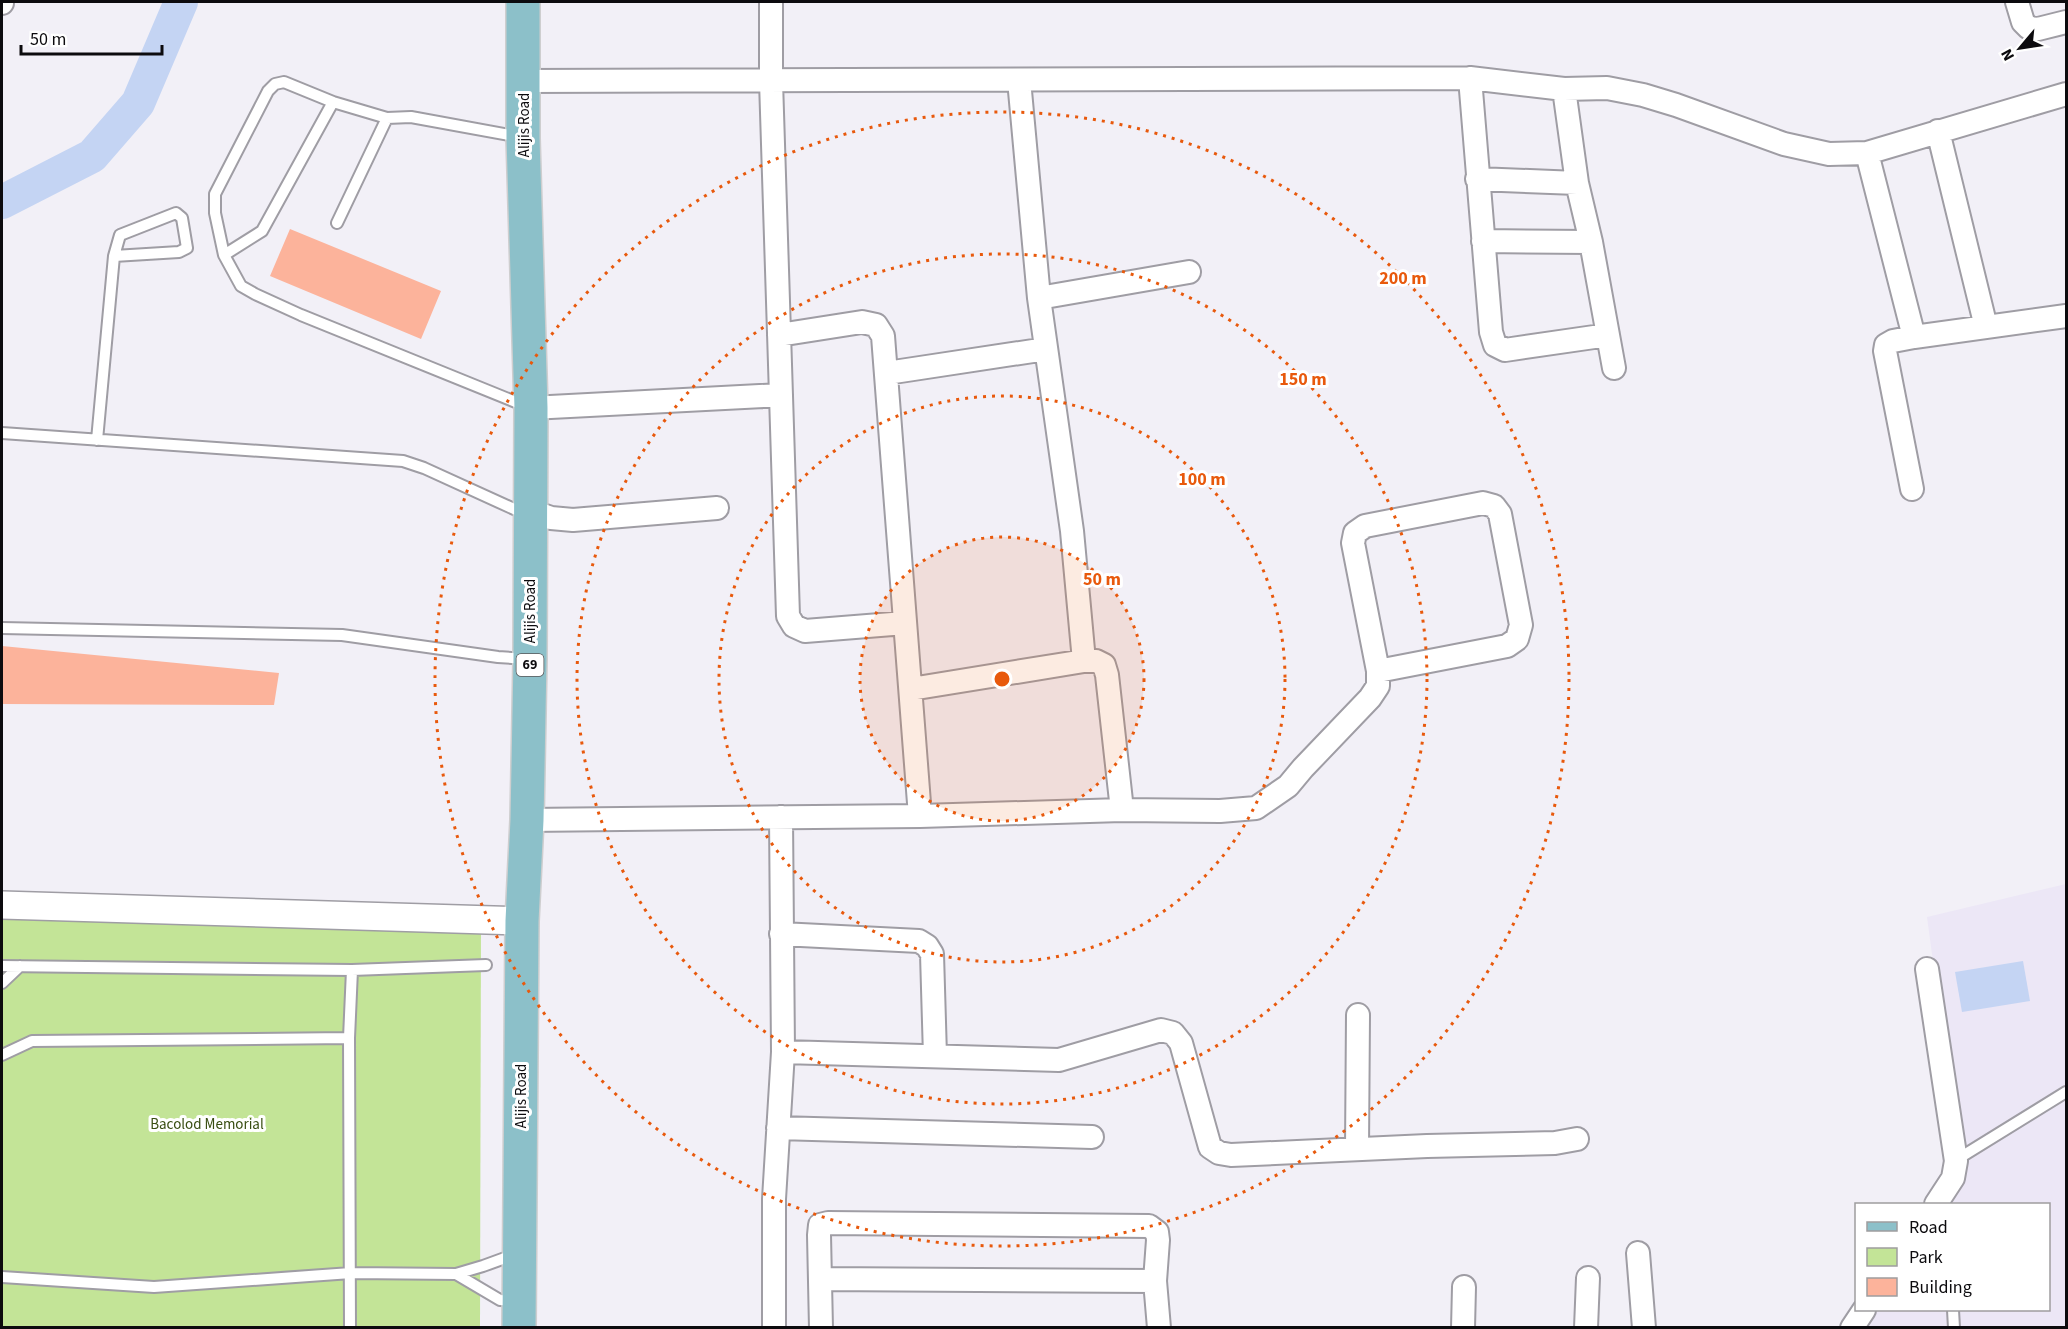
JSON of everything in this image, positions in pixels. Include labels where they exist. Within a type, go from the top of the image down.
[{"type":"main road","name":"Alijis Road","points":[[519,1314],[522,921],[527,820],[531,513],[531,408],[523,138],[523,2]]},
{"type":"street","points":[[771,2],[771,81],[788,616],[794,626],[806,631],[905,623]]},
{"type":"street","points":[[2017,2],[2023,22],[2029,28],[2038,29],[2067,22]]},
{"type":"street","points":[[524,81],[1470,78],[1564,89],[1607,88],[1643,95],[1784,144],[1829,154],[1867,153],[2067,94]]},
{"type":"street","points":[[1470,78],[1491,332],[1495,345],[1505,350],[1608,335]]},
{"type":"street","points":[[1019,80],[1039,298],[1072,531],[1084,661]]},
{"type":"street","points":[[1564,89],[1577,183],[1591,242],[1614,368]]},
{"type":"street","points":[[1938,131],[1986,327]]},
{"type":"street","points":[[1867,153],[1914,337]]},
{"type":"street","points":[[1478,179],[1577,183]]},
{"type":"street","points":[[1484,241],[1591,242]]},
{"type":"street","points":[[1039,298],[1190,272]]},
{"type":"street","points":[[1912,489],[1885,351],[1886,345],[1893,341],[1914,337],[2067,316]]},
{"type":"street","points":[[779,335],[862,322],[876,325],[883,336],[920,816]]},
{"type":"street","points":[[887,373],[1046,349]]},
{"type":"street","points":[[531,408],[781,395]]},
{"type":"street","points":[[527,820],[920,816],[1122,810],[1220,811],[1256,808],[1288,786],[1370,698],[1378,686],[1378,671],[1353,543],[1355,534],[1365,526],[1483,503],[1494,506],[1500,514],[1521,625],[1517,639],[1507,646],[1378,671]]},
{"type":"street","points":[[531,513],[573,520],[717,508]]},
{"type":"street","points":[[911,689],[1084,661],[1096,661],[1104,665],[1122,810]]},
{"type":"street","points":[[774,1328],[774,1199],[783,1052],[781,817]]},
{"type":"street","points":[[2,905],[522,921]]},
{"type":"street","points":[[781,934],[920,941],[927,946],[932,954],[935,1056]]},
{"type":"street","points":[[1927,969],[1956,1161],[1953,1178],[1942,1201]]},
{"type":"street","points":[[1357,1149],[1358,1015]]},
{"type":"street","points":[[783,1052],[1059,1060],[1161,1030],[1173,1033],[1181,1043],[1210,1147],[1219,1153],[1231,1155],[1555,1143],[1577,1139]]},
{"type":"street","points":[[778,1128],[1092,1137]]},
{"type":"street","points":[[821,1328],[820,1225],[852,1223],[1149,1226],[1157,1232],[1158,1240],[1155,1281],[1159,1328]]},
{"type":"street","points":[[1638,1253],[1644,1328]]},
{"type":"street","points":[[1586,1328],[1588,1278]]},
{"type":"street","points":[[820,1279],[1155,1281]]},
{"type":"street","points":[[1463,1328],[1464,1287]]},
{"type":"street","points":[[1852,1328],[1863,1311]]},
{"type":"lane","points":[[523,138],[411,117],[387,118],[333,102],[284,82],[275,84],[268,92],[215,194],[215,213],[224,255],[241,286],[301,315],[531,408]]},
{"type":"lane","points":[[224,255],[262,231],[333,102]]},
{"type":"lane","points":[[337,223],[387,118]]},
{"type":"lane","points":[[97,440],[114,256],[120,235],[176,213],[182,218],[187,248],[179,252],[114,256]]},
{"type":"lane","points":[[2,433],[403,461],[531,513]]},
{"type":"lane","points":[[2,628],[342,635],[498,657],[530,659]]},
{"type":"lane","points":[[2,966],[352,970],[486,965]]},
{"type":"lane","points":[[2,983],[21,966]]},
{"type":"lane","points":[[350,1328],[349,1038],[352,970]]},
{"type":"lane","points":[[2,1055],[32,1041],[349,1038]]},
{"type":"lane","points":[[1956,1161],[2067,1092]]},
{"type":"lane","points":[[2,1276],[154,1287],[351,1273],[456,1274],[520,1252]]},
{"type":"lane","points":[[456,1274],[519,1314]]},
{"type":"lane","points":[[1953,1311],[1954,1328]]},
{"type":"shaded area","points":[[2066,884],[2066,1327],[1840,1328],[1856,1311],[2050,1311],[2050,1203],[1945,1203],[1956,1132],[1927,917]]},
{"type":"green space","name":"Bacolod Memorial","points":[[2,914],[481,926],[480,1327],[2,1328]]},
{"type":"water","points":[[2023,961],[2030,1001],[1962,1012],[1955,972]]},
{"type":"building","points":[[290,229],[441,291],[421,339],[270,276]]},
{"type":"building","points":[[2,646],[279,673],[274,705],[2,704]]},
{"type":"waterway","points":[[2,202],[92,156],[138,103],[181,2]]}]
